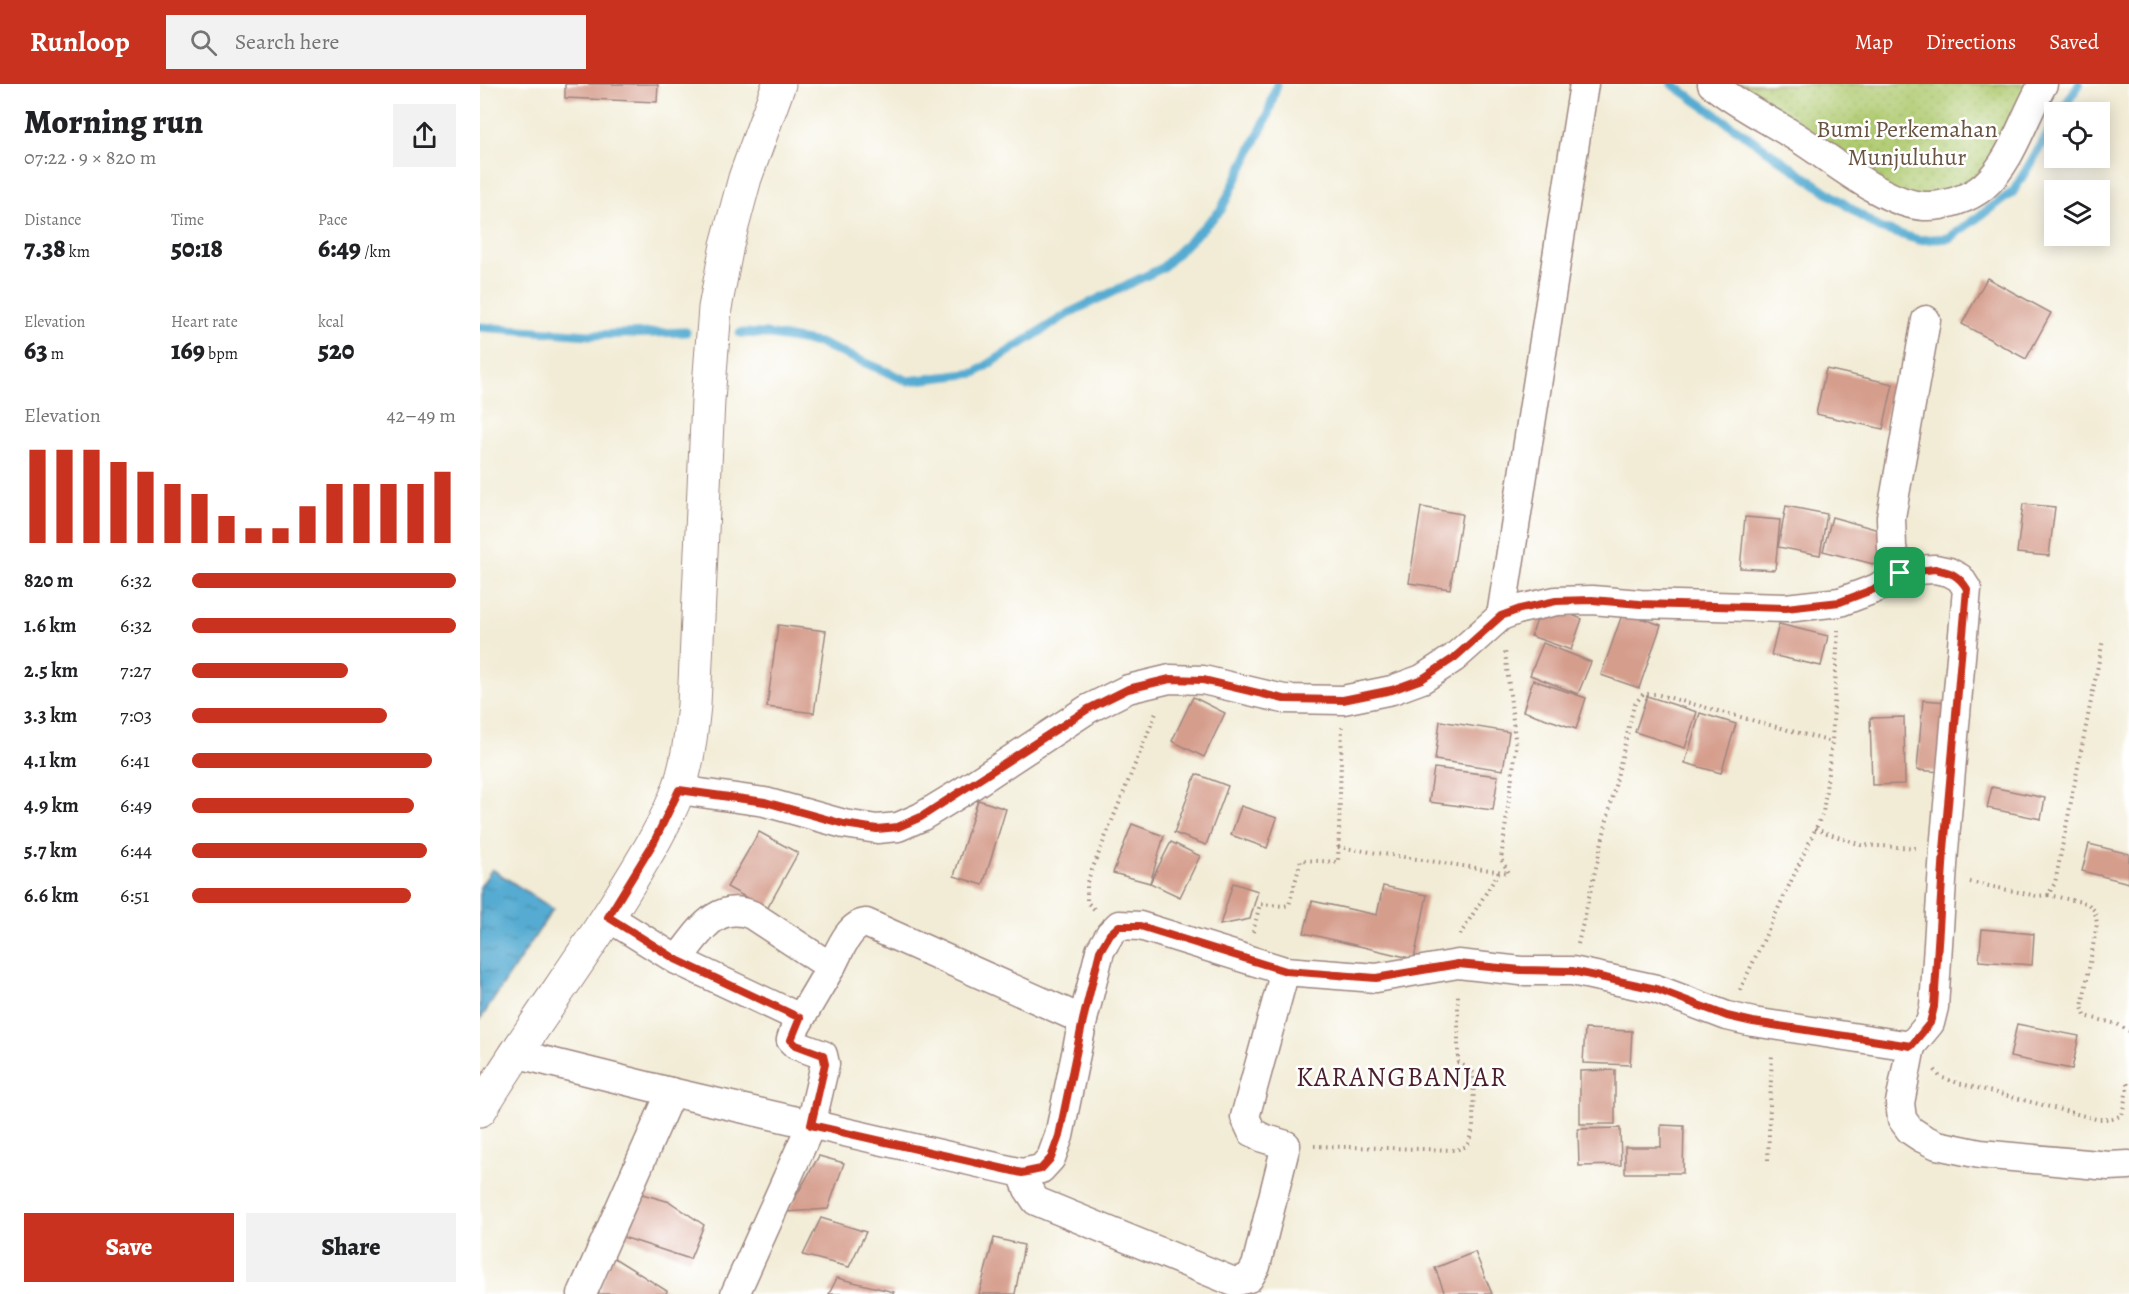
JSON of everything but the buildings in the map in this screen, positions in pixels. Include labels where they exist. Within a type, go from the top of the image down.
[{"type":"street","points":[[480,1110],[514,1053],[608,917],[654,842],[679,790],[690,742],[694,705],[708,400],[715,308],[727,245],[745,178],[779,84]]},
{"type":"street","points":[[1501,616],[1584,84]]},
{"type":"street","points":[[1712,84],[1880,191],[1905,203],[1924,206],[1954,201],[1983,187],[2000,168],[2043,84]]},
{"type":"street","points":[[1900,573],[1892,548],[1891,517],[1926,320]]},
{"type":"street","points":[[679,790],[765,802],[844,824],[877,829],[898,827],[942,805],[1088,709],[1128,689],[1170,679],[1203,680],[1284,699],[1343,700],[1392,690],[1422,679],[1454,658],[1501,616],[1556,601],[1592,600],[1650,605],[1786,608],[1840,602],[1877,588],[1900,573],[1935,569],[1949,572],[1960,578],[1967,589],[1934,1007],[1930,1023],[1911,1046],[1900,1103],[1902,1119],[1910,1130],[1936,1145],[1980,1154],[2109,1166],[2129,1165]]},
{"type":"street","points":[[677,960],[714,916],[732,910],[741,910],[831,967]]},
{"type":"street","points":[[608,917],[677,960],[800,1018]]},
{"type":"street","points":[[735,1294],[811,1125],[825,1064],[823,1055],[796,1045],[791,1040],[800,1018],[850,932],[858,924],[866,923],[1083,1020]]},
{"type":"street","points":[[514,1053],[671,1092],[1022,1173],[1041,1169],[1051,1158],[1059,1136],[1100,951],[1110,934],[1119,926],[1140,926],[1286,971],[1376,978],[1449,966],[1572,971],[1656,989],[1727,1016],[1911,1046]]},
{"type":"street","points":[[1022,1173],[1036,1201],[1234,1282],[1249,1278],[1256,1266],[1286,1145],[1252,1132],[1245,1117],[1286,971]]},
{"type":"street","points":[[582,1294],[671,1092]]},
{"type":"path","points":[[1727,1016],[1822,813],[1832,742],[1840,602]]},
{"type":"path","points":[[1338,847],[1509,873],[1501,859],[1516,747],[1501,616]]},
{"type":"path","points":[[2048,894],[2055,883],[2103,640]]},
{"type":"path","points":[[1119,926],[1097,912],[1087,902],[1087,882],[1170,679]]},
{"type":"path","points":[[1572,971],[1634,705],[1643,693],[1656,694],[1832,742]]},
{"type":"path","points":[[1247,959],[1260,904],[1288,905],[1301,860],[1338,862],[1343,700]]},
{"type":"path","points":[[1815,829],[1861,845],[1944,862],[1966,881],[2037,896],[2048,894],[2087,903],[2095,911],[2097,924],[2082,1007],[2085,1016],[2117,1024],[2129,1031]]},
{"type":"path","points":[[1286,1145],[1456,1150],[1467,1146],[1473,1129],[1474,1073],[1458,1062],[1449,966],[1499,872]]},
{"type":"path","points":[[1768,1160],[1773,1025]]},
{"type":"path","points":[[1911,1046],[1929,1062],[1940,1077],[2096,1119],[2112,1119],[2122,1115],[2129,1079]]},
{"type":"green space","name":"Bumi Perkemahan Munjuluhur","points":[[1708,84],[2041,84],[2020,128],[1956,197],[1892,202]]},
{"type":"water","points":[[492,869],[553,909],[480,1020],[480,887]]},
{"type":"waterway","points":[[740,333],[765,334],[819,343],[908,381],[975,373],[1069,313],[1162,268],[1221,210],[1267,117],[1277,84]]},
{"type":"waterway","points":[[1672,84],[1879,228],[1919,240],[1949,238],[2013,192],[2044,140]]},
{"type":"waterway","points":[[2067,102],[2079,84]]},
{"type":"waterway","points":[[480,327],[589,335],[686,332]]},
{"type":"district","name":"KARANGBANJAR","points":[[1402,1077]]},
{"type":"route","points":[[1935,569],[1949,572],[1960,578],[1967,589],[1944,850],[1934,1007],[1930,1023],[1911,1046],[1753,1022],[1727,1016],[1656,989],[1572,971],[1521,970],[1458,964],[1376,978],[1286,971],[1140,926],[1119,926],[1110,934],[1100,951],[1059,1136],[1051,1158],[1041,1169],[1022,1173],[811,1125],[825,1064],[823,1055],[796,1045],[791,1040],[800,1018],[677,960],[608,917],[654,842],[679,790],[765,802],[844,824],[877,829],[898,827],[921,817],[962,792],[1088,709],[1128,689],[1170,679],[1203,680],[1284,699],[1343,700],[1392,690],[1422,679],[1454,658],[1501,616],[1520,609],[1556,601],[1592,600],[1640,604],[1786,608],[1840,602],[1877,588],[1900,573],[1935,569]]}]
